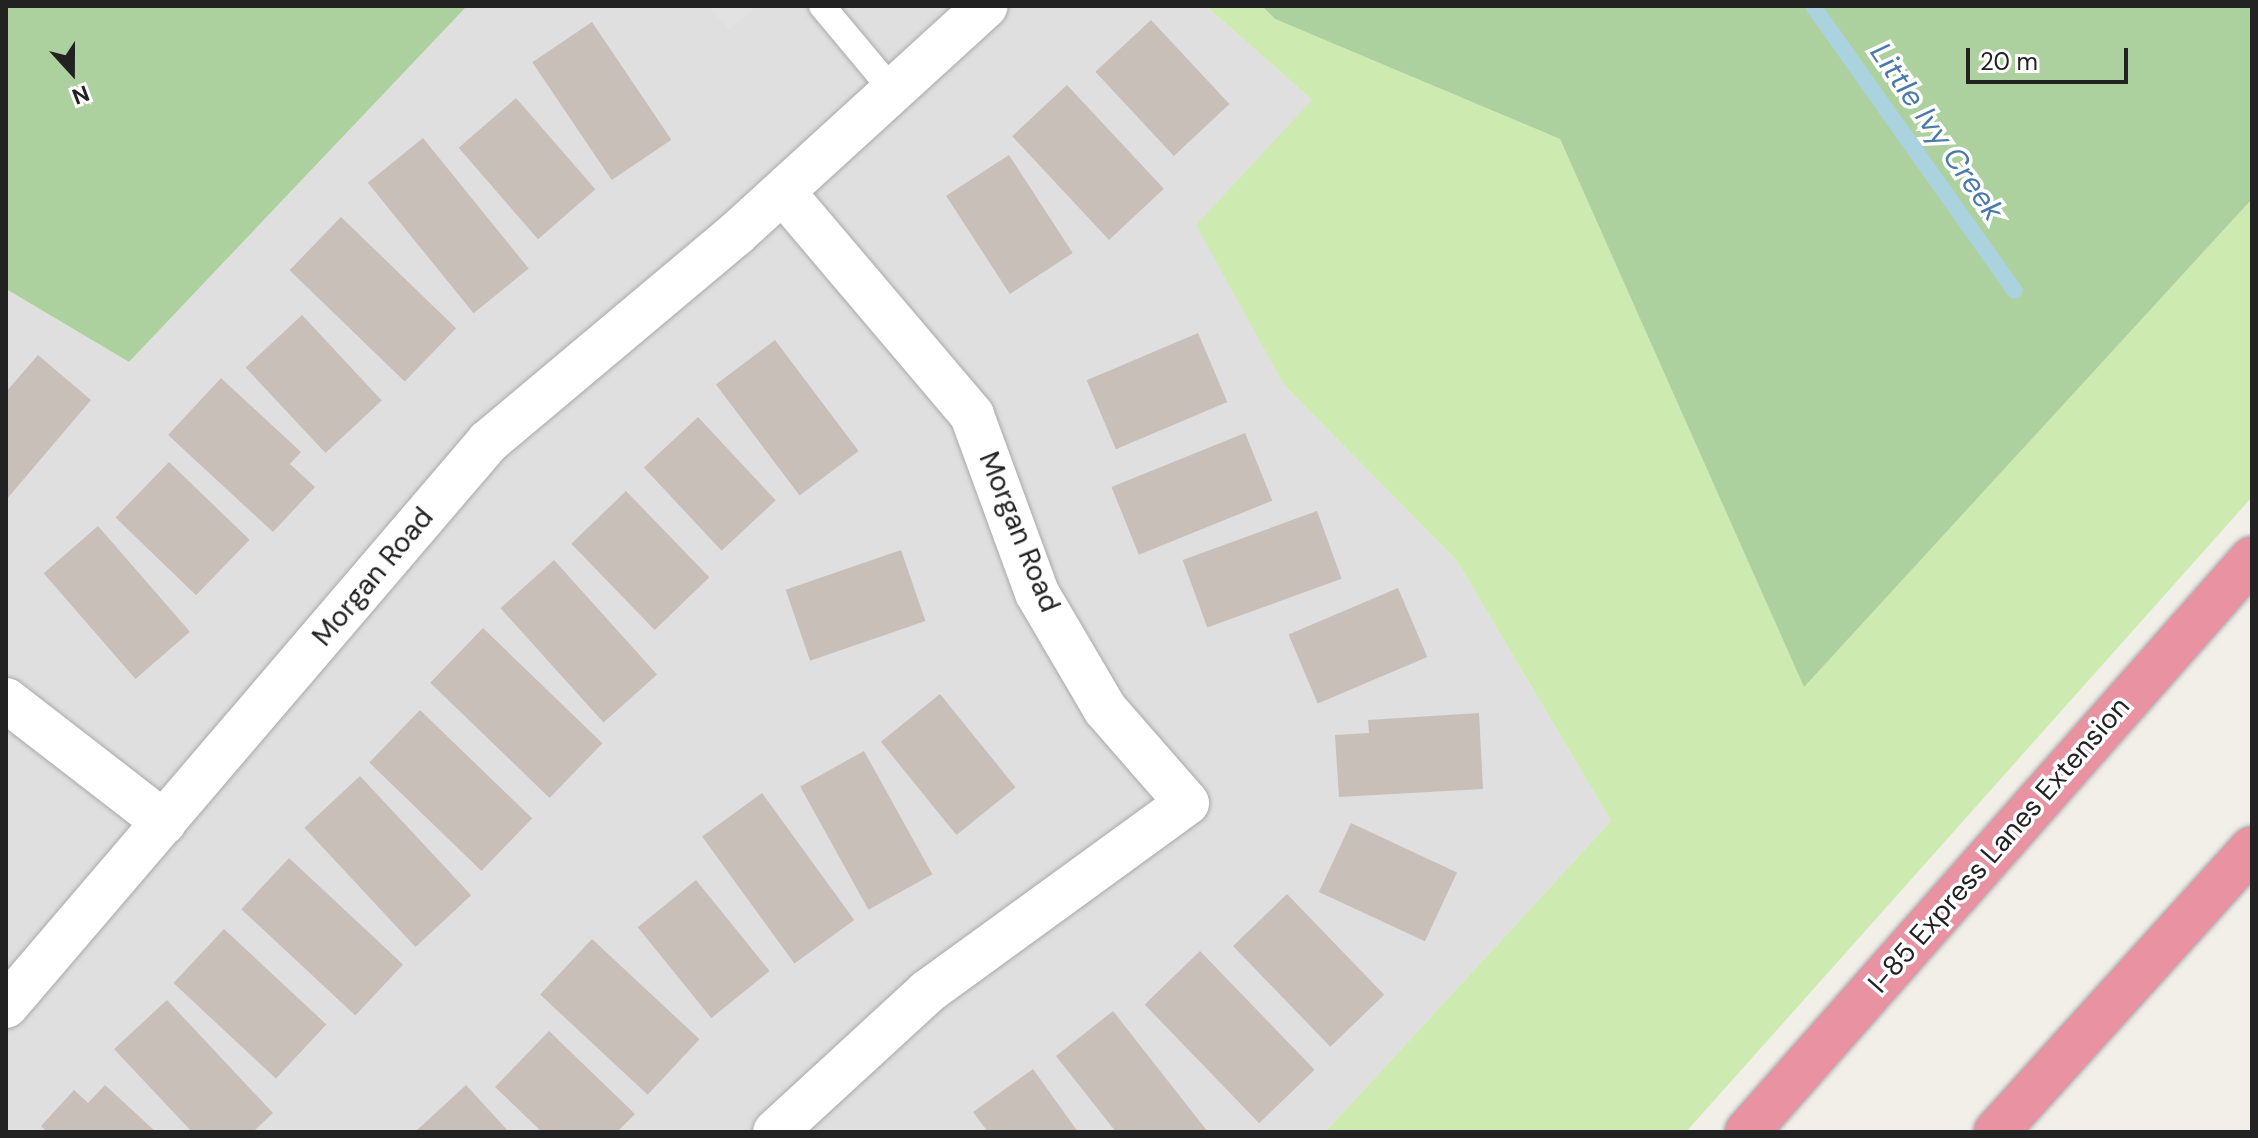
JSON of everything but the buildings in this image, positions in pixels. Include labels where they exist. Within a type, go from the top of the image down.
[{"type":"highway","name":"I-85 Express Lanes Extension","points":[[1747,1132],[2252,559]]},
{"type":"highway","points":[[1996,1132],[2252,849]]},
{"type":"street","name":"Morgan Road","points":[[6,1006],[488,442],[783,192],[986,6]]},
{"type":"street","name":"Morgan Road","points":[[775,1132],[927,992],[1187,803],[1105,709],[1037,593],[972,415],[783,192]]},
{"type":"street","points":[[6,700],[164,822]]},
{"type":"lane","points":[[822,6],[893,91]]},
{"type":"shaded area","points":[[467,6],[1206,6],[1312,100],[1284,385],[1457,561],[1611,821],[1325,1132],[6,1132],[6,289],[129,362]]},
{"type":"shaded area","points":[[708,6],[757,6],[729,30]]},
{"type":"green space","points":[[6,6],[467,6],[129,362],[6,289]]},
{"type":"green space","points":[[1206,6],[1262,6],[1275,19],[1560,139],[1804,686],[2252,199],[2252,497],[1686,1132],[1325,1132],[1611,821],[1457,561],[1284,385],[1196,225],[1312,100]]},
{"type":"green space","points":[[1262,6],[2252,6],[2252,199],[1804,687],[1560,139],[1275,19]]},
{"type":"waterway","name":"Little Ivy Creek","points":[[1813,6],[2015,291]]}]
